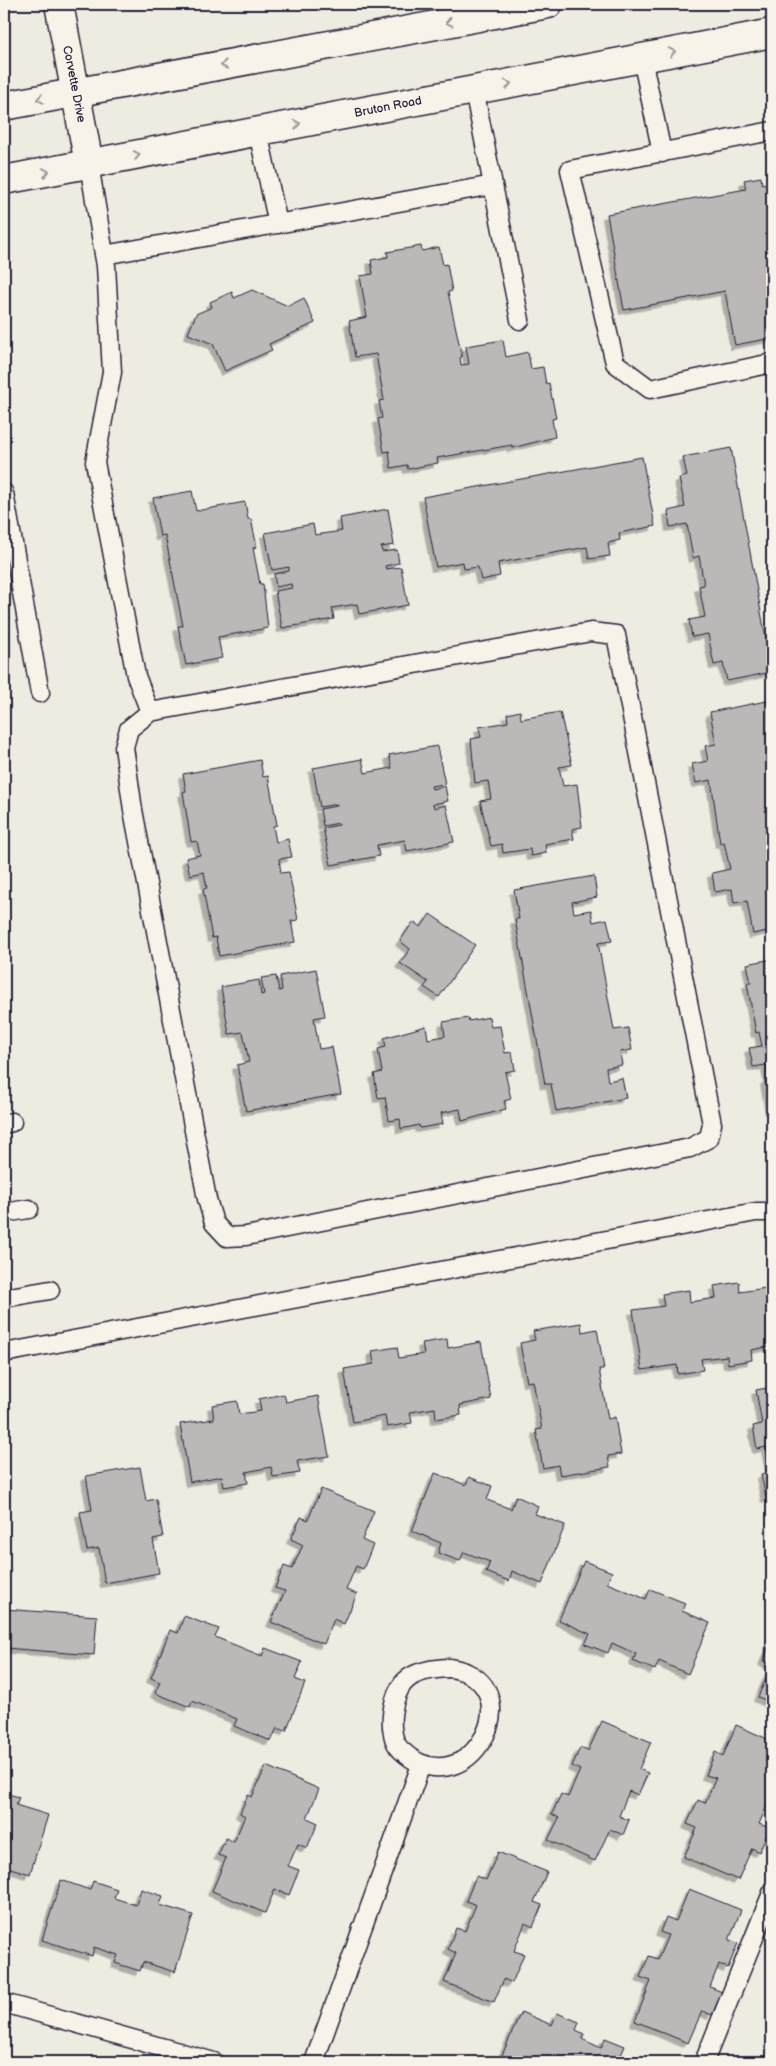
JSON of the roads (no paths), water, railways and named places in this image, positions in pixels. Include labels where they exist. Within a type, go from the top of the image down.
[{"type":"main road","name":"Corvette Drive","points":[[59,4],[89,164]]},
{"type":"main road","points":[[4,106],[548,4]]},
{"type":"main road","name":"Bruton Road","points":[[4,180],[772,33]]},
{"type":"lane","points":[[642,58],[662,152]]},
{"type":"lane","points":[[474,90],[520,320]]},
{"type":"lane","points":[[772,131],[570,170],[615,363],[650,389],[772,363]]},
{"type":"lane","points":[[258,132],[278,224]]},
{"type":"lane","points":[[89,164],[104,255],[112,372],[95,462],[136,676],[150,712]]},
{"type":"lane","points":[[104,255],[493,185]]},
{"type":"lane","points":[[4,494],[40,692]]},
{"type":"lane","points":[[591,632],[616,635],[712,1124],[709,1138],[690,1148],[681,1150],[246,1236],[227,1237],[214,1223],[207,1199],[133,810],[124,747],[129,729],[150,712],[591,632]]},
{"type":"lane","points":[[4,1213],[29,1209]]},
{"type":"lane","points":[[4,1353],[746,1214],[772,1212]]},
{"type":"lane","points":[[4,1298],[50,1290]]},
{"type":"lane","points":[[449,1668],[468,1673],[483,1685],[490,1699],[491,1718],[484,1740],[473,1754],[463,1762],[442,1767],[422,1765],[400,1749],[393,1735],[391,1716],[394,1698],[408,1678],[427,1670],[449,1668]]},
{"type":"lane","points":[[314,2062],[422,1765]]},
{"type":"lane","points":[[704,2062],[772,1893]]},
{"type":"lane","points":[[4,2003],[214,2062]]}]
